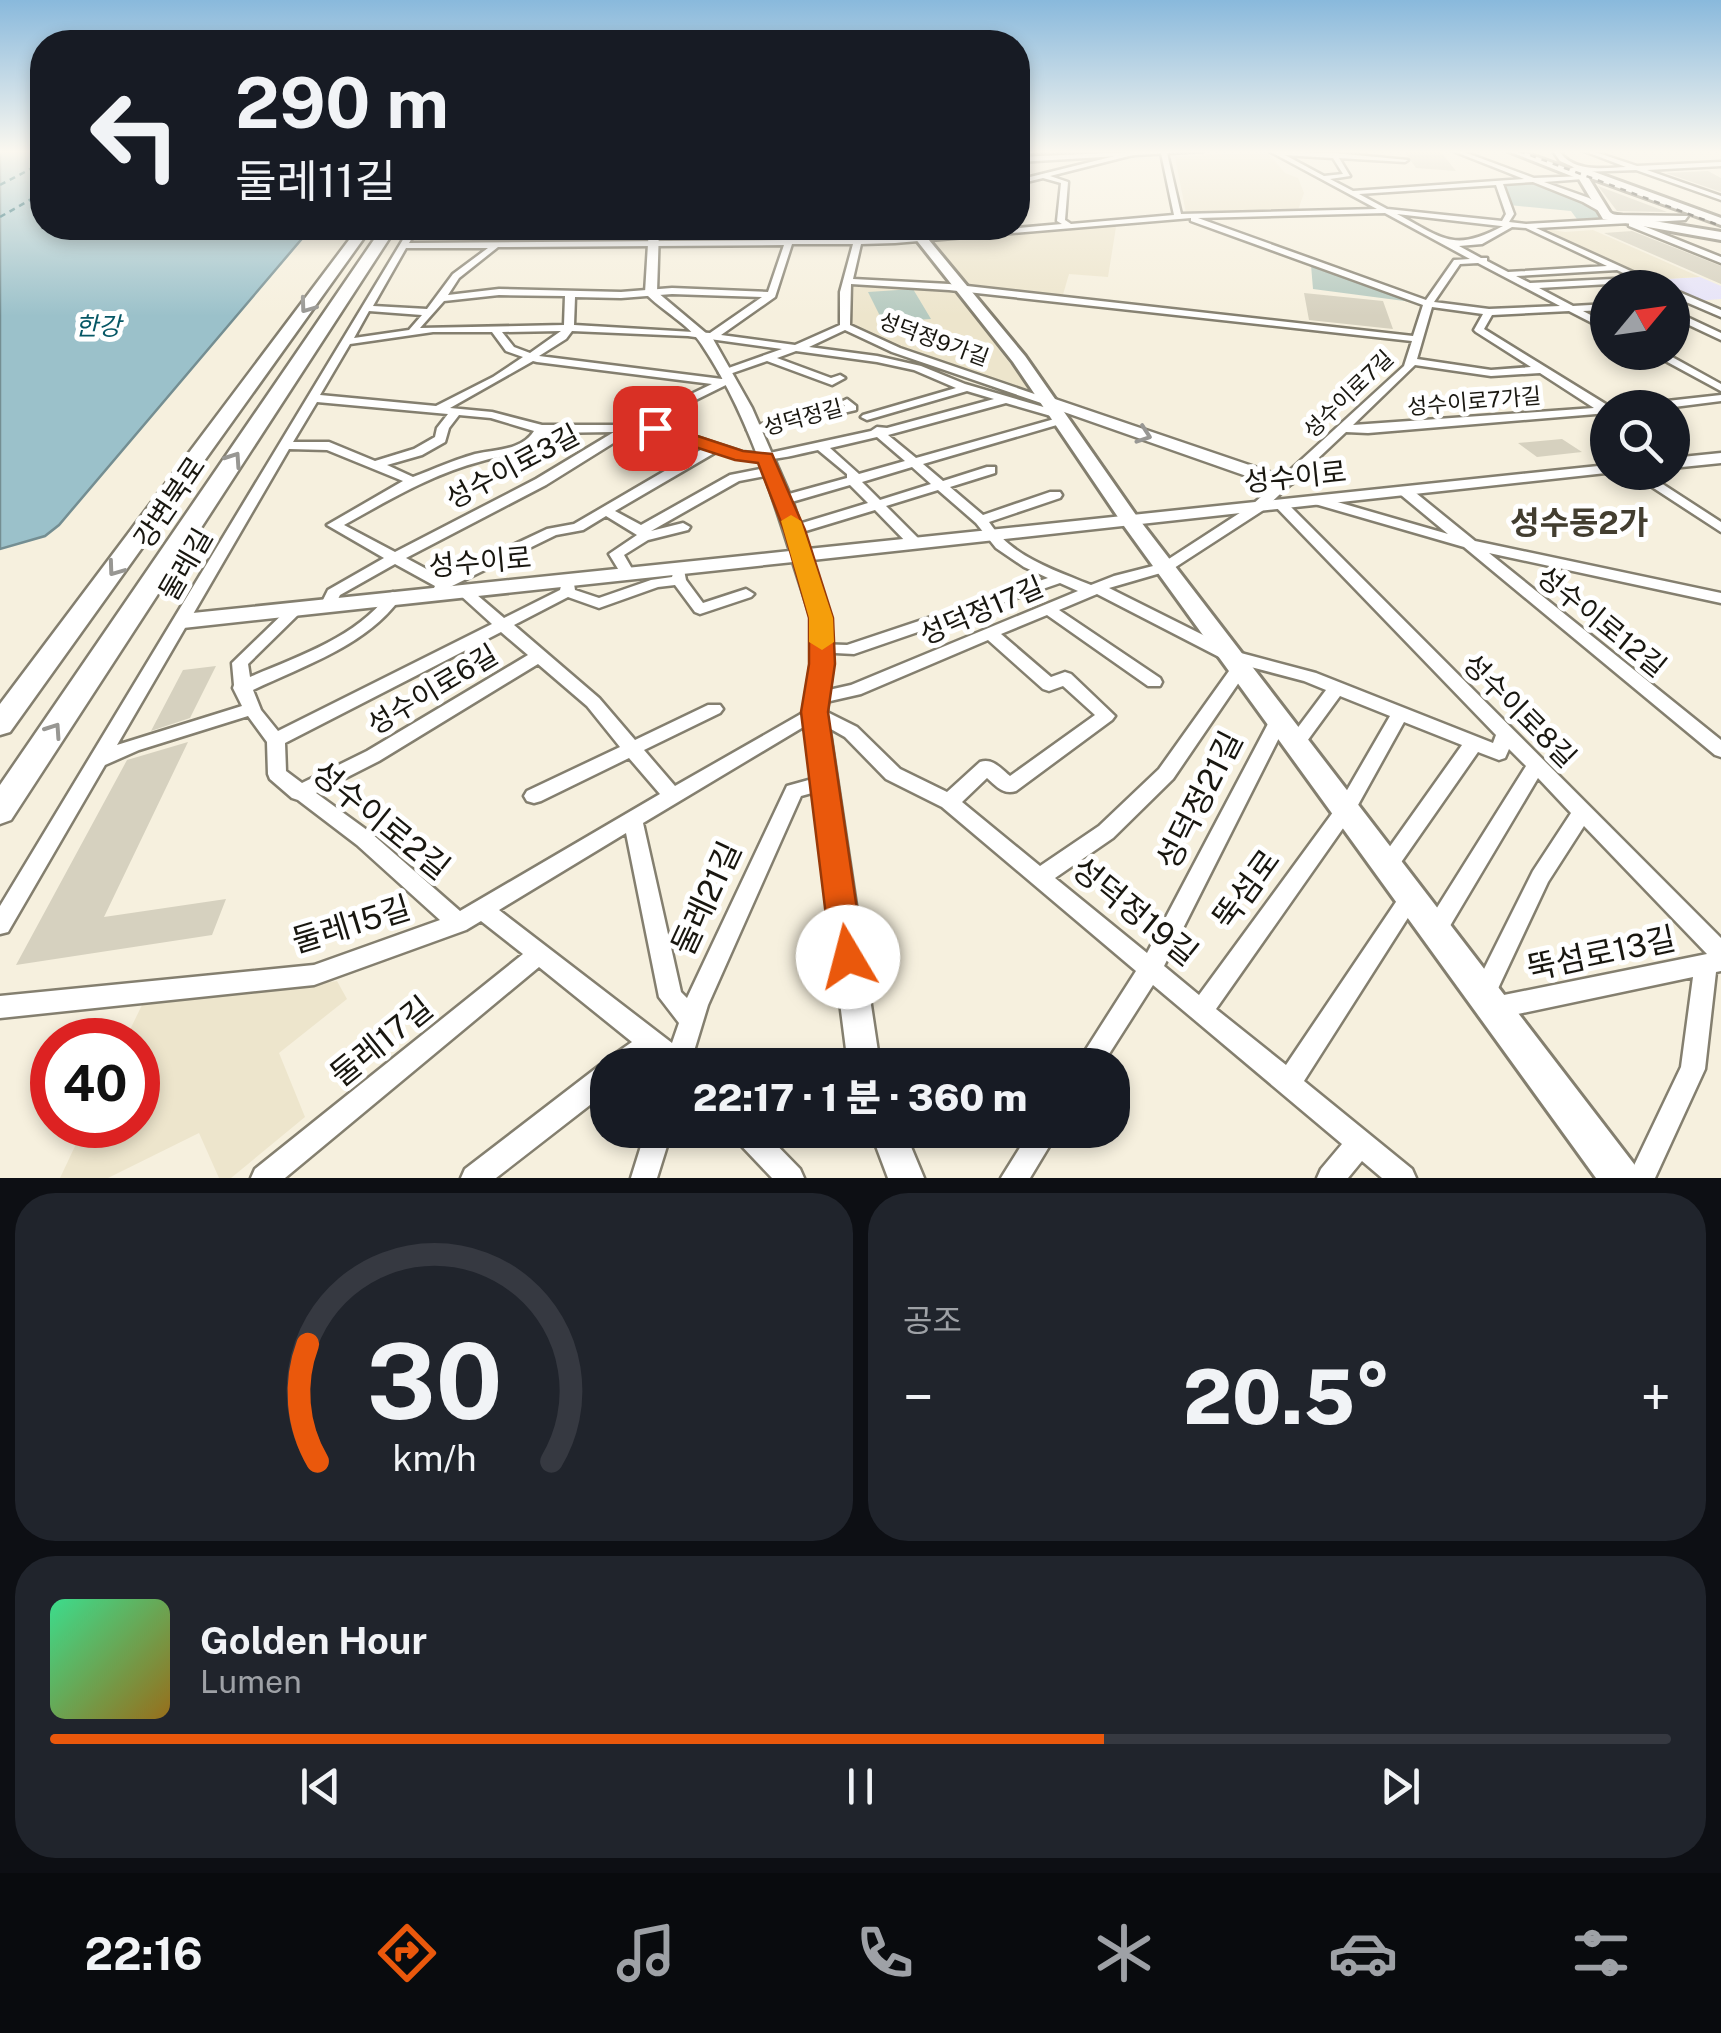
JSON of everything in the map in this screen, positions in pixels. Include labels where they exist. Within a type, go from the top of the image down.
[{"type":"highway","name":"강변북로","points":[[0,725],[355,240]]},
{"type":"highway","name":"강변북로","points":[[0,811],[394,240]]},
{"type":"main road","points":[[1601,206],[1607,217],[1721,236]]},
{"type":"main road","points":[[1677,206],[1721,222]]},
{"type":"main road","points":[[924,240],[1058,413],[1131,522],[1620,1178]]},
{"type":"street","points":[[1063,206],[1061,221],[1066,224]]},
{"type":"street","points":[[1179,206],[1182,216]]},
{"type":"street","points":[[1379,206],[1590,319]]},
{"type":"street","points":[[1387,210],[1395,206]]},
{"type":"street","points":[[1454,244],[1478,242],[1508,224],[1507,206]]},
{"type":"street","points":[[1591,206],[1721,260]]},
{"type":"street","points":[[1030,226],[1182,216],[1387,210],[1526,226],[1684,218],[1607,217]]},
{"type":"street","points":[[1182,216],[1428,304],[1489,312],[1590,308]]},
{"type":"street","points":[[1526,226],[1622,270]]},
{"type":"street","name":"둘레길","points":[[0,925],[365,308],[395,240]]},
{"type":"street","points":[[434,240],[496,245],[601,240]]},
{"type":"street","points":[[550,244],[552,240]]},
{"type":"street","points":[[651,294],[652,240]]},
{"type":"street","points":[[706,339],[730,328],[772,295],[790,240]]},
{"type":"street","name":"성덕정9가길","points":[[857,240],[848,282],[845,326],[1058,413]]},
{"type":"street","points":[[414,330],[456,276],[496,245]]},
{"type":"street","name":"성수이로7길","points":[[1257,508],[1411,361],[1428,304],[1457,262],[1484,260]]},
{"type":"street","points":[[1510,274],[1619,268]]},
{"type":"street","name":"성덕정9가길","points":[[848,282],[964,290],[1417,339]]},
{"type":"street","points":[[1531,286],[1590,285]]},
{"type":"street","points":[[1544,293],[1590,291]]},
{"type":"street","points":[[441,299],[494,292],[772,295]]},
{"type":"street","points":[[569,328],[570,294]]},
{"type":"street","name":"성덕정길","points":[[651,294],[706,339],[753,430],[783,500],[821,618],[816,705],[823,783],[862,1048]]},
{"type":"street","points":[[1690,300],[1721,314]]},
{"type":"street","points":[[1690,302],[1721,300]]},
{"type":"street","points":[[365,308],[426,312]]},
{"type":"street","points":[[1489,312],[1479,330],[1590,400]]},
{"type":"street","points":[[1690,321],[1721,336]]},
{"type":"street","points":[[497,331],[504,345],[530,358],[725,379],[845,326]]},
{"type":"street","points":[[345,342],[414,330],[569,328],[658,331],[877,358],[1284,482]]},
{"type":"street","points":[[436,411],[530,358],[569,328]]},
{"type":"street","name":"성덕정길","points":[[767,358],[832,382],[840,378]]},
{"type":"street","points":[[1411,361],[1491,373],[1541,370]]},
{"type":"street","points":[[1688,370],[1721,388]]},
{"type":"street","name":"성수이로3길","points":[[329,604],[333,593],[394,558],[541,482],[627,429],[725,379]]},
{"type":"street","points":[[868,417],[967,388]]},
{"type":"street","points":[[313,398],[492,415],[542,430],[655,428],[768,464],[819,445],[1010,398]]},
{"type":"street","points":[[1690,401],[1721,398]]},
{"type":"street","name":"성덕정길","points":[[753,430],[852,408],[847,402]]},
{"type":"street","name":"성수이로7가길","points":[[1344,428],[1590,411]]},
{"type":"street","points":[[374,465],[418,452],[442,439],[443,428],[454,413]]},
{"type":"street","points":[[783,500],[1058,413]]},
{"type":"street","points":[[542,430],[533,442],[510,452],[480,457],[413,481],[334,525],[442,588],[552,532],[578,527],[715,448]]},
{"type":"street","points":[[877,431],[1028,564],[1094,590],[1236,662],[1310,676],[1499,753],[1505,734]]},
{"type":"street","points":[[286,445],[328,446],[413,481]]},
{"type":"street","points":[[819,445],[853,473],[853,480],[916,544]]},
{"type":"street","points":[[1690,461],[1721,458]]},
{"type":"street","name":"성덕정길","points":[[644,533],[735,478],[768,464]]},
{"type":"street","points":[[794,530],[991,470]]},
{"type":"street","name":"성수이로","points":[[183,621],[442,588],[466,592],[567,586],[628,574],[679,574],[803,555],[916,544],[985,528],[1131,522],[1590,472]]},
{"type":"street","points":[[1663,490],[1721,528]]},
{"type":"street","name":"성수이로12길","points":[[1406,492],[1721,750]]},
{"type":"street","name":"성수이로","points":[[985,528],[1054,496]]},
{"type":"street","points":[[1320,501],[1469,544],[1721,598]]},
{"type":"street","name":"성수이로8길","points":[[1281,506],[1582,812],[1716,960]]},
{"type":"street","points":[[1166,567],[1257,508]]},
{"type":"street","points":[[606,510],[644,533]]},
{"type":"street","points":[[628,574],[616,554],[644,533],[683,528]]},
{"type":"street","name":"성덕정17길","points":[[816,705],[1094,590],[1166,567]]},
{"type":"street","points":[[567,586],[600,603],[679,574],[700,609],[746,594]]},
{"type":"street","points":[[822,648],[848,650],[1062,578]]},
{"type":"street","name":"성수이로6길","points":[[276,740],[502,625],[567,586]]},
{"type":"street","name":"성수이로6길","points":[[466,592],[593,702],[672,796]]},
{"type":"street","name":"성수이로","points":[[241,688],[330,646],[388,610],[393,597]]},
{"type":"street","points":[[241,688],[240,662],[298,608]]},
{"type":"street","points":[[1048,609],[1154,682]]},
{"type":"street","points":[[949,802],[988,767],[1009,786],[1106,716],[1065,678],[1049,685],[990,633]]},
{"type":"street","name":"성수이로6길","points":[[298,793],[373,756],[539,656]]},
{"type":"street","points":[[1041,876],[1106,832],[1166,774],[1236,662]]},
{"type":"street","name":"성수이로2길","points":[[241,688],[248,710],[276,740],[277,774],[364,839],[458,923]]},
{"type":"street","points":[[1288,731],[1337,688]]},
{"type":"street","name":"둘레15길","points":[[0,1007],[314,975],[458,923],[816,705]]},
{"type":"street","name":"성덕정19길","points":[[816,705],[893,774],[949,802],[1041,876],[1404,1178]]},
{"type":"street","points":[[534,796],[714,709]]},
{"type":"street","points":[[99,760],[133,745],[248,710]]},
{"type":"street","name":"뚝섬로","points":[[1202,1008],[1346,809],[1400,714]]},
{"type":"street","name":"성덕정21길","points":[[1099,1048],[1152,966],[1288,731]]},
{"type":"street","points":[[1388,865],[1474,743]]},
{"type":"street","points":[[1436,929],[1536,765]]},
{"type":"street","name":"둘레21길","points":[[684,1048],[692,1020],[794,791],[823,783]]},
{"type":"street","points":[[1489,1000],[1540,877],[1582,812]]},
{"type":"street","points":[[632,820],[671,998],[692,1020]]},
{"type":"street","points":[[1289,1082],[1410,896]]},
{"type":"street","points":[[482,909],[659,1048]]},
{"type":"street","name":"둘레17길","points":[[275,1174],[538,954]]},
{"type":"street","points":[[1641,1178],[1693,1069],[1716,960]]},
{"type":"street","name":"뚝섬로13길","points":[[1489,1000],[1716,960]]},
{"type":"street","points":[[643,1048],[651,1042]]},
{"type":"street","points":[[474,1178],[590,1089]]},
{"type":"street","points":[[1330,1178],[1361,1142]]},
{"type":"street","points":[[644,1178],[653,1148]]},
{"type":"street","points":[[762,1148],[791,1178]]},
{"type":"street","points":[[894,1148],[906,1178]]},
{"type":"street","points":[[1014,1178],[1034,1148]]},
{"type":"shaded area","points":[[1185,206],[1299,206],[1298,210],[1186,213]]},
{"type":"shaded area","points":[[1116,227],[1108,277],[1069,274],[1062,298],[972,288],[932,241],[1030,240],[1030,232]]},
{"type":"shaded area","points":[[1532,227],[1565,232],[1593,230],[1684,270],[1624,270]]},
{"type":"shaded area","points":[[1700,277],[1721,286],[1721,299],[1690,299],[1690,278]]},
{"type":"shaded area","points":[[853,283],[955,292],[1031,391],[923,358],[852,325]]},
{"type":"shaded area","points":[[337,981],[347,999],[279,1053],[305,1117],[231,1178],[219,1178],[199,1133],[108,1178],[60,1178],[74,1148],[160,1148],[160,1018],[136,1018],[142,1005]]},
{"type":"green space","points":[[1519,206],[1590,206],[1621,220],[1579,222],[1571,211]]},
{"type":"green space","points":[[1311,265],[1412,302],[1313,289]]},
{"type":"green space","points":[[913,289],[931,319],[883,322],[868,292]]},
{"type":"water","name":"한강","points":[[0,206],[30,206],[30,240],[301,240],[59,525],[45,536],[0,549]]},
{"type":"building","points":[[1613,206],[1651,206],[1667,212],[1617,211]]},
{"type":"building","points":[[1632,231],[1721,266],[1721,284],[1690,270],[1604,233]]},
{"type":"building","points":[[1304,293],[1383,301],[1393,329],[1309,320]]},
{"type":"building","points":[[1562,439],[1582,452],[1537,457],[1518,443]]},
{"type":"building","points":[[216,666],[190,718],[151,731],[183,670]]},
{"type":"building","points":[[188,742],[104,917],[226,899],[212,935],[16,965],[127,760]]},
{"type":"ferry route","points":[[0,217],[19,206]]},
{"type":"railway","points":[[1667,206],[1721,226]]},
{"type":"slow traffic","points":[[791,521],[821,618],[822,642]]},
{"type":"district","name":"성수동2가","points":[[1579,522]]},
{"type":"route","points":[[655,428],[741,456],[765,458],[794,530],[821,618],[822,664],[814,712],[848,957]]}]
